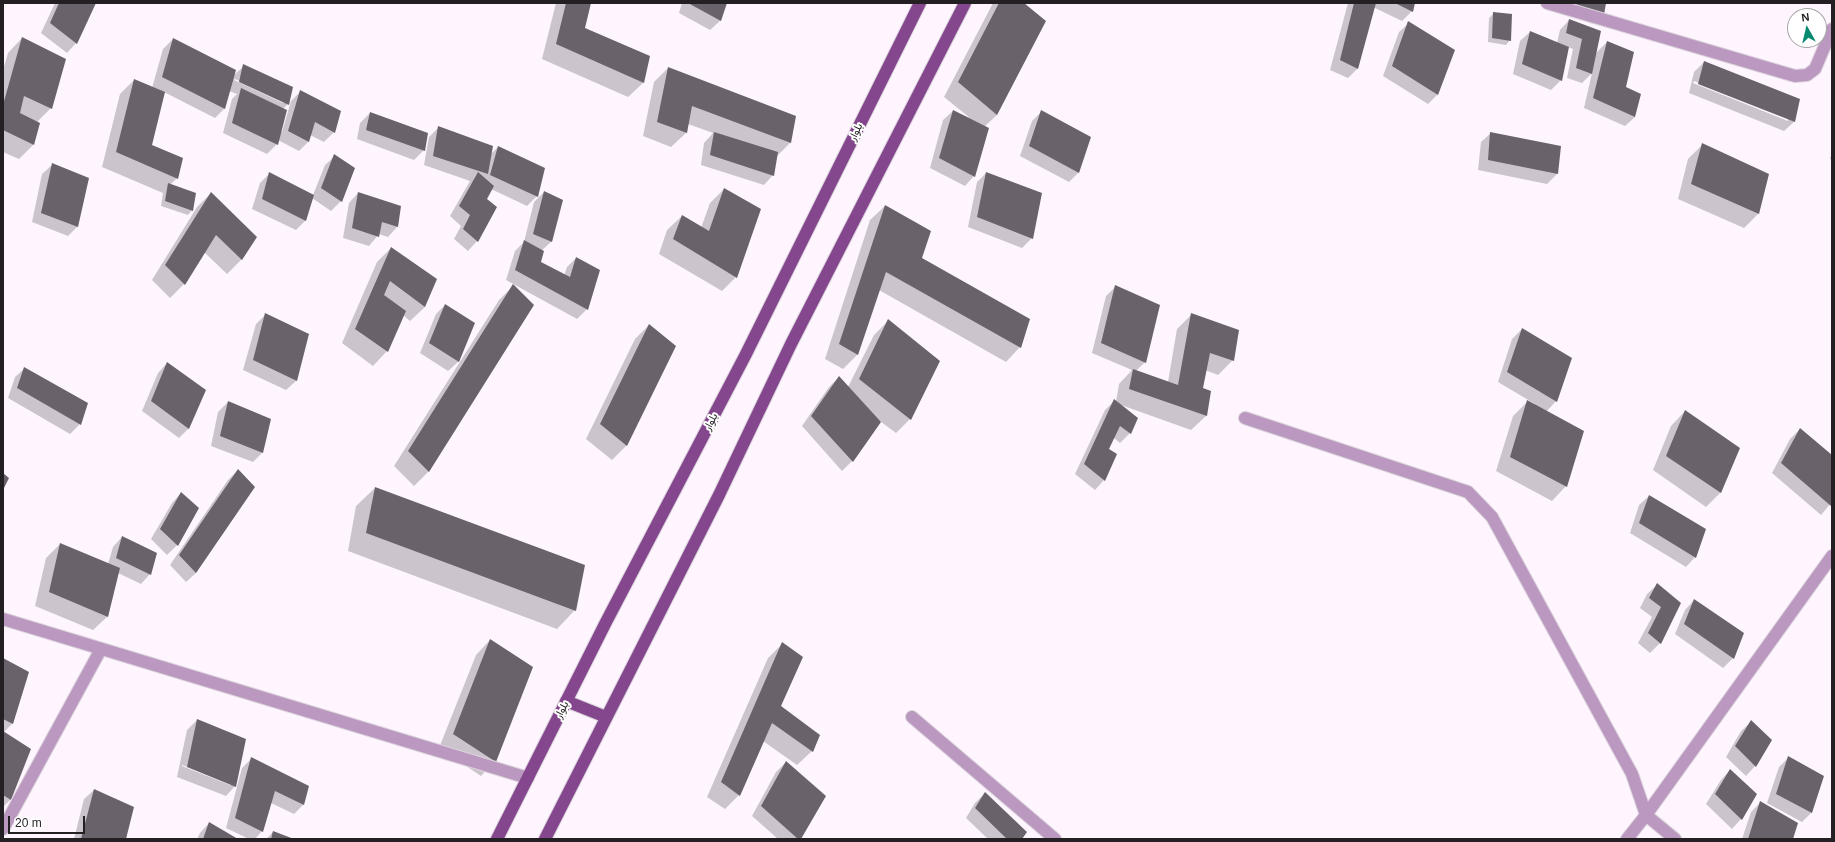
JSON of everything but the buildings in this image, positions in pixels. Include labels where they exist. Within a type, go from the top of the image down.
[{"type":"main road","name":"بلوار","points":[[497,839],[566,701],[746,354],[920,3]]},
{"type":"main road","points":[[545,839],[719,495],[791,344],[965,3]]},
{"type":"main road","points":[[566,701],[606,717]]},
{"type":"street","points":[[1547,3],[1795,76],[1806,74],[1815,69],[1832,29]]},
{"type":"street","points":[[1246,418],[1468,492],[1492,517],[1632,774],[1646,815],[1675,839]]},
{"type":"street","points":[[1627,839],[1646,815],[1832,556]]},
{"type":"street","points":[[3,620],[528,778]]},
{"type":"street","points":[[3,829],[100,649]]},
{"type":"street","points":[[912,717],[1056,839]]}]
